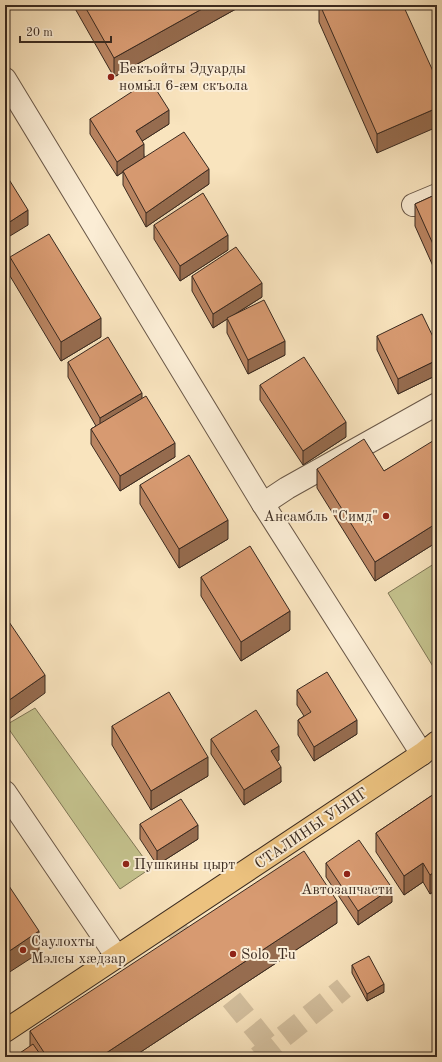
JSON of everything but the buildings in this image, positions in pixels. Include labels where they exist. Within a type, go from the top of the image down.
[{"type":"main road","name":"СТАЛИНЫ УЫНГ","points":[[5,1031],[430,748]]},
{"type":"street","points":[[5,79],[263,504],[430,748]]},
{"type":"street","points":[[413,205],[437,195]]},
{"type":"street","points":[[263,504],[287,488],[437,404]]},
{"type":"street","points":[[5,792],[117,957]]},
{"type":"shaded area","points":[[437,562],[437,673],[388,593]]},
{"type":"shaded area","points":[[35,708],[151,868],[120,889],[6,725]]},
{"type":"tunnel","points":[[171,921],[190,948],[270,1047]]},
{"type":"tunnel","points":[[258,1057],[344,988]]},
{"type":"place","name":"Бекъойты Эдуарды номыл 6-æм скъола","points":[[111,77]]},
{"type":"place","name":"Ансамбль \"Симд\"","points":[[386,516]]},
{"type":"place","name":"Пушкины цырт","points":[[126,864]]},
{"type":"place","name":"Автозапчасти","points":[[347,874]]},
{"type":"place","name":"Саулохты Мэлсы хæдзар","points":[[23,950]]},
{"type":"place","name":"Solo_Tu","points":[[233,954]]}]
